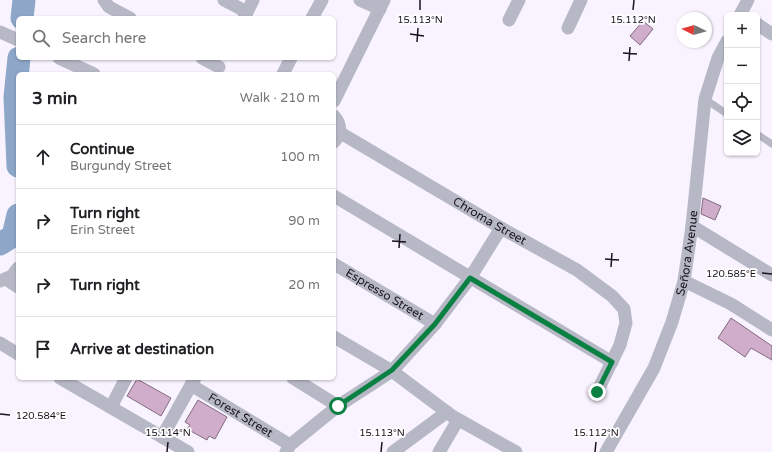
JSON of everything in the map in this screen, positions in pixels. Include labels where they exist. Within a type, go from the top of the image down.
[{"type":"street","points":[[104,0],[109,7],[126,16]]},
{"type":"street","points":[[224,0],[248,10]]},
{"type":"street","points":[[313,16],[322,0]]},
{"type":"street","points":[[336,97],[382,5],[360,0]]},
{"type":"street","points":[[509,20],[519,0]]},
{"type":"street","points":[[568,28],[581,0]]},
{"type":"street","points":[[743,12],[748,0]]},
{"type":"street","points":[[760,26],[772,34]]},
{"type":"street","points":[[2,33],[16,39]]},
{"type":"street","name":"Señora Avenue","points":[[606,452],[654,368],[672,322],[684,281],[692,226],[705,99],[718,58],[724,47]]},
{"type":"street","points":[[63,60],[90,72]]},
{"type":"street","points":[[206,60],[219,66]]},
{"type":"street","points":[[284,72],[290,60]]},
{"type":"street","points":[[336,119],[339,123],[337,137]]},
{"type":"street","name":"Chroma Street","points":[[337,137],[577,270],[612,296],[624,308],[626,323],[620,345],[612,362]]},
{"type":"street","points":[[336,197],[612,362],[597,392]]},
{"type":"street","points":[[692,226],[772,275]]},
{"type":"street","points":[[288,449],[338,406],[392,370],[435,324],[470,278],[501,228]]},
{"type":"street","name":"Espresso Street","points":[[336,265],[435,324]]},
{"type":"street","points":[[16,270],[3,280],[16,286]]},
{"type":"street","points":[[684,281],[731,304],[772,330]]},
{"type":"street","points":[[336,337],[392,370],[458,420],[508,450]]},
{"type":"street","points":[[0,344],[16,353]]},
{"type":"street","points":[[64,380],[188,452]]},
{"type":"street","points":[[111,407],[125,380]]},
{"type":"street","points":[[296,380],[338,406]]},
{"type":"street","points":[[162,437],[193,381]]},
{"type":"street","name":"Forest Street","points":[[193,381],[288,449]]},
{"type":"street","points":[[394,452],[447,412]]},
{"type":"street","points":[[439,452],[458,420]]},
{"type":"lane","points":[[705,99],[724,112]]},
{"type":"lane","points":[[760,136],[772,144]]},
{"type":"building","points":[[643,21],[653,29],[640,45],[630,36]]},
{"type":"building","points":[[703,198],[721,206],[715,220],[701,214]]},
{"type":"building","points":[[731,318],[772,346],[772,360],[751,348],[745,357],[718,338]]},
{"type":"building","points":[[136,380],[139,380],[171,398],[161,416],[127,396]]},
{"type":"building","points":[[198,400],[227,417],[215,439],[209,436],[207,440],[187,429],[190,425],[185,422]]},
{"type":"waterway","points":[[22,16],[24,0]]},
{"type":"waterway","points":[[18,72],[19,60]]},
{"type":"waterway","points":[[16,87],[16,120]]},
{"type":"waterway","points":[[0,244],[13,236],[16,223]]},
{"type":"route","points":[[338,406],[392,370],[435,324],[470,278],[612,362],[597,392]]}]
